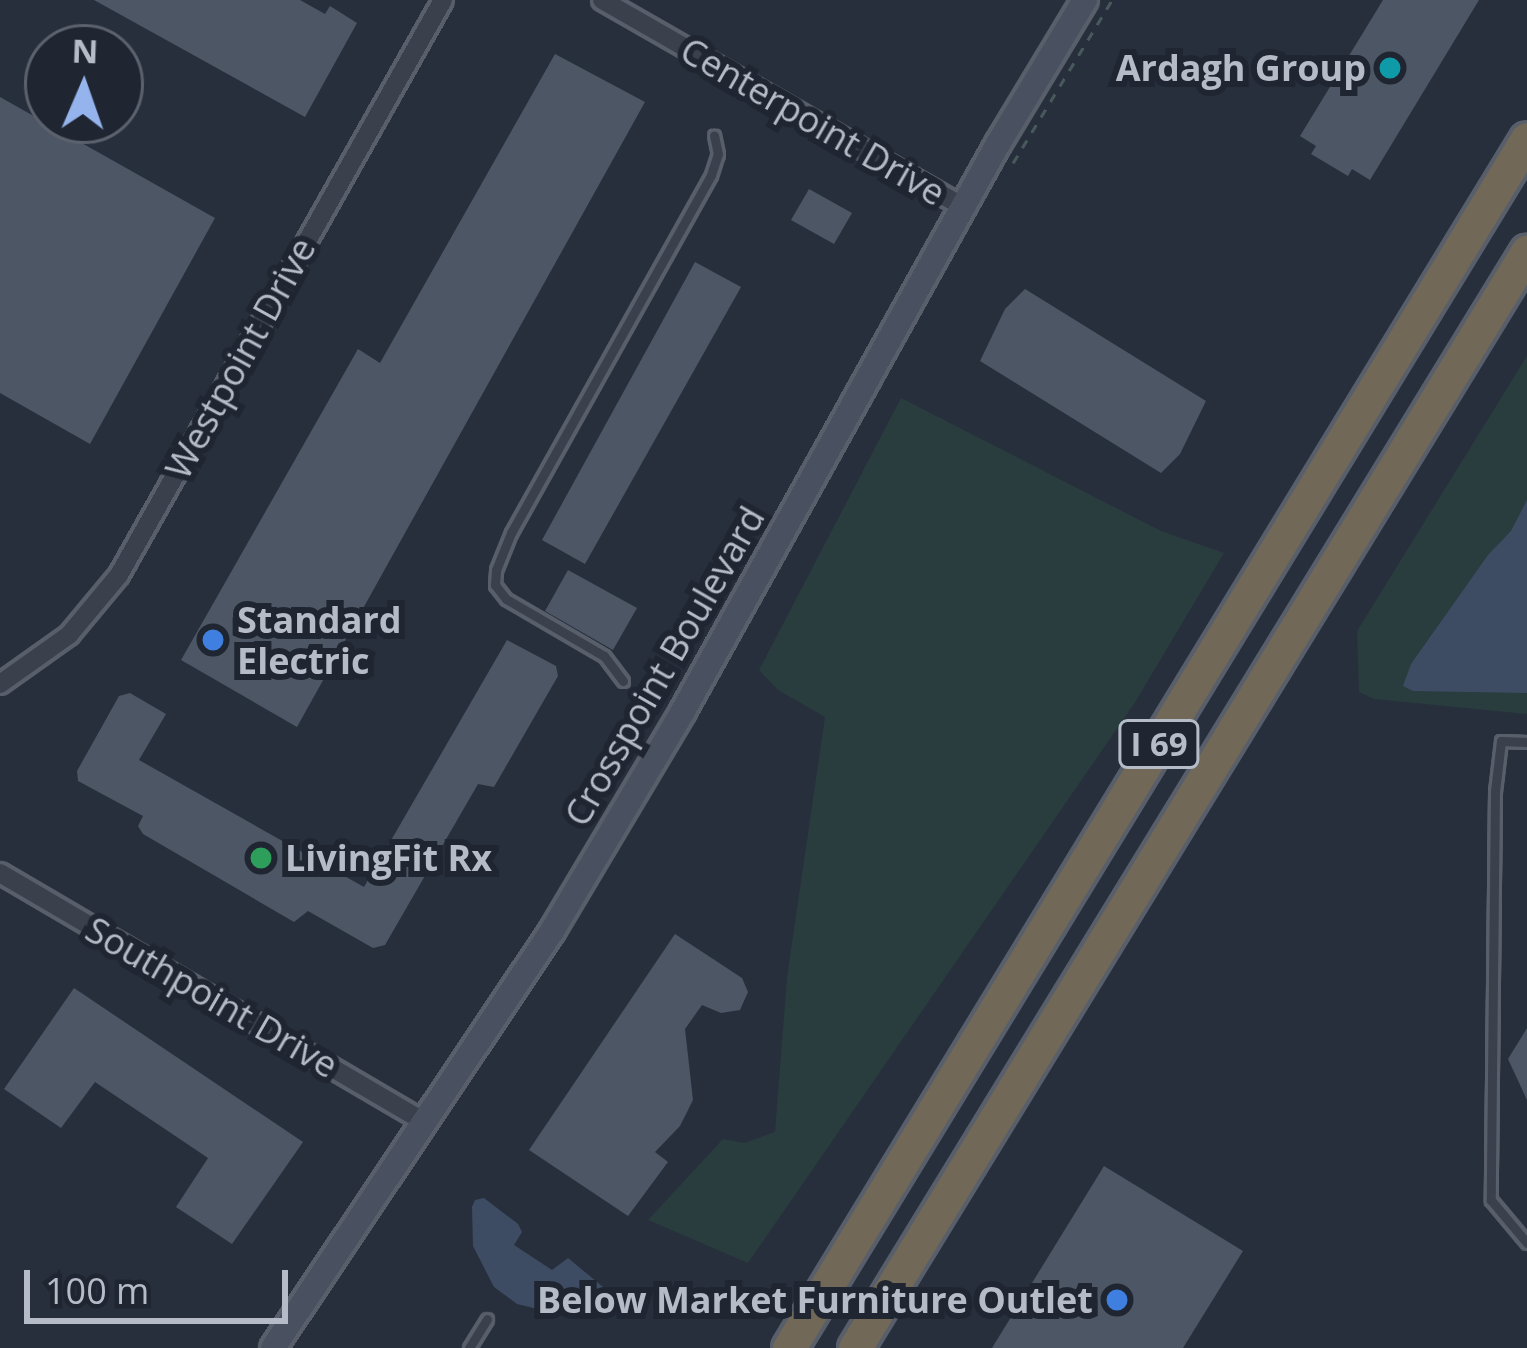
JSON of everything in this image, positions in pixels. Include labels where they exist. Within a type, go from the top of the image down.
[{"type":"highway","name":"I 69","points":[[789,1348],[1527,139]]},
{"type":"highway","name":"I 69","points":[[855,1348],[1527,252]]},
{"type":"street","name":"Westpoint Drive","points":[[0,684],[69,635],[119,575],[442,0]]},
{"type":"street","name":"Centerpoint Drive","points":[[602,0],[963,207]]},
{"type":"street","name":"Crosspoint Boulevard","points":[[273,1348],[552,932],[679,719],[963,207],[1085,0]]},
{"type":"street","name":"Southpoint Drive","points":[[0,873],[424,1122]]},
{"type":"lane","points":[[623,681],[604,656],[506,599],[496,585],[496,570],[711,175],[718,154],[714,135]]},
{"type":"lane","points":[[1527,742],[1501,741],[1496,791],[1491,1200],[1505,1222],[1523,1231],[1527,1243]]},
{"type":"lane","points":[[469,1348],[488,1319]]},
{"type":"path","points":[[1008,172],[1112,0]]},
{"type":"shaded area","points":[[1527,356],[1527,714],[1374,699],[1359,692],[1357,631]]},
{"type":"shaded area","points":[[901,398],[1161,531],[1224,553],[1134,704],[748,1263],[648,1220],[723,1139],[744,1143],[775,1132],[787,977],[825,717],[778,690],[759,670]]},
{"type":"water","points":[[1527,500],[1527,693],[1413,691],[1403,686],[1411,664],[1488,555],[1511,531]]},
{"type":"water","points":[[484,1198],[518,1224],[522,1232],[514,1245],[552,1270],[568,1258],[603,1287],[573,1310],[546,1311],[517,1304],[494,1287],[473,1246],[472,1207],[475,1200]]},
{"type":"building","points":[[94,0],[300,0],[325,14],[330,6],[357,23],[305,117]]},
{"type":"building","name":"Ardagh Group","points":[[1383,0],[1479,0],[1370,180],[1352,169],[1348,176],[1311,154],[1316,146],[1300,136]]},
{"type":"building","points":[[555,54],[645,102],[297,727],[181,660],[358,349],[380,363]]},
{"type":"building","points":[[0,97],[24,111],[24,144],[84,144],[215,218],[90,444],[0,393]]},
{"type":"building","points":[[809,189],[852,213],[834,244],[791,220]]},
{"type":"building","points":[[695,262],[741,287],[585,564],[542,540]]},
{"type":"building","points":[[1025,289],[1206,401],[1180,454],[1161,473],[980,361],[1005,309]]},
{"type":"building","points":[[568,570],[637,608],[613,650],[545,611]]},
{"type":"building","points":[[507,640],[556,666],[558,676],[494,787],[478,784],[385,945],[373,948],[308,911],[294,922],[143,834],[138,826],[143,816],[78,781],[77,771],[119,696],[130,693],[166,714],[139,760],[364,887]]},
{"type":"building","points":[[675,934],[742,978],[748,992],[740,1010],[721,1013],[702,1005],[685,1029],[693,1100],[680,1126],[655,1152],[668,1162],[628,1216],[529,1150]]},
{"type":"building","points":[[74,988],[303,1142],[232,1244],[176,1207],[208,1158],[95,1082],[61,1128],[4,1089]]},
{"type":"building","points":[[1527,1028],[1527,1100],[1508,1059]]},
{"type":"building","name":"Below Market Furniture Outlet","points":[[1104,1166],[1243,1251],[1183,1348],[992,1348]]},
{"type":"place","name":"Ardagh Group","points":[[1390,68]]},
{"type":"place","name":"Standard Electric","points":[[213,640]]},
{"type":"place","name":"LivingFit Rx","points":[[261,858]]},
{"type":"place","name":"Below Market Furniture Outlet","points":[[1117,1300]]}]
